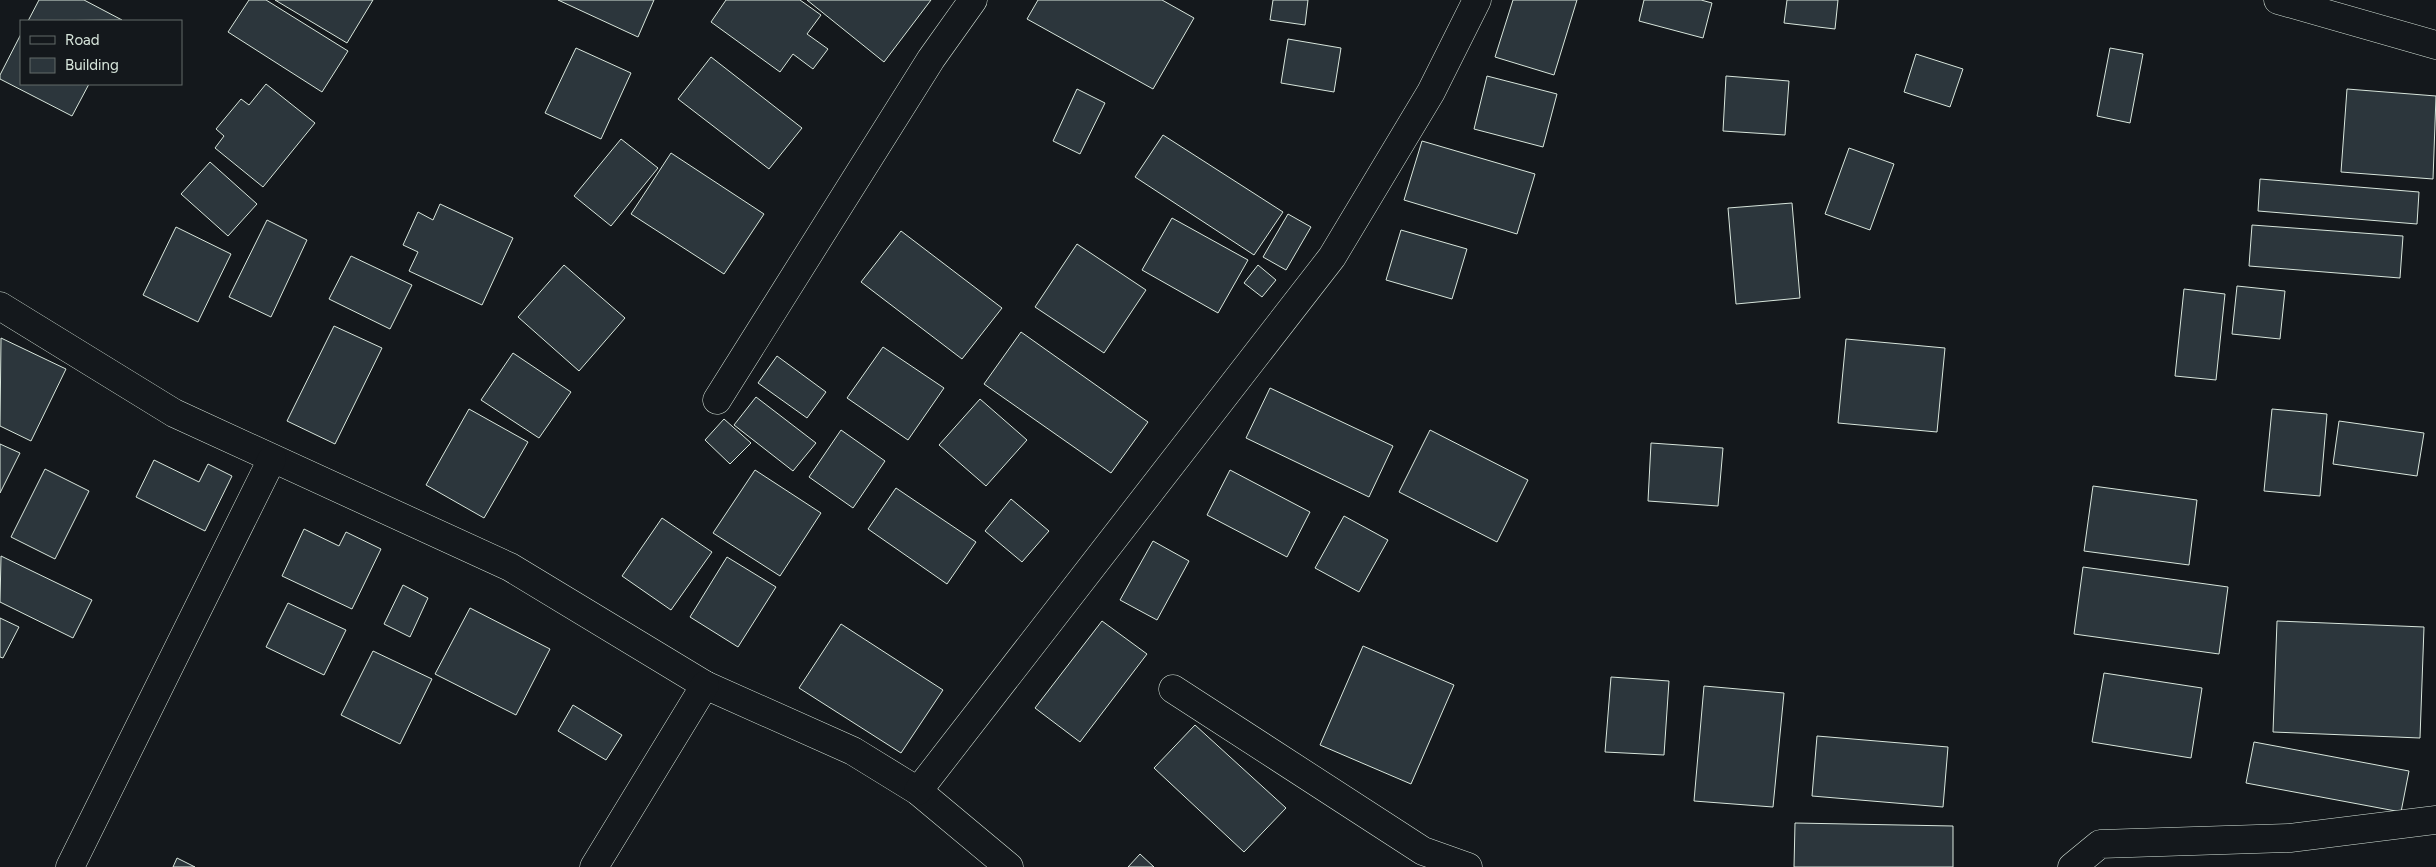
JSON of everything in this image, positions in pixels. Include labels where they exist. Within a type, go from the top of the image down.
[{"type":"street","points":[[717,400],[931,59],[972,0]]},
{"type":"street","points":[[918,791],[1332,257],[1431,92],[1477,0]]},
{"type":"street","points":[[2278,0],[2436,45]]},
{"type":"street","points":[[0,306],[174,413],[510,567],[705,685],[853,751],[918,791],[1009,867]]},
{"type":"street","points":[[70,867],[272,459]]},
{"type":"street","points":[[594,867],[705,685]]},
{"type":"street","points":[[1172,689],[1423,851],[1468,867]]},
{"type":"street","points":[[2072,867],[2100,844],[2290,838],[2436,820]]},
{"type":"building","points":[[39,0],[84,0],[122,20],[29,20]]},
{"type":"building","points":[[249,0],[266,0],[348,51],[322,92],[228,32]]},
{"type":"building","points":[[275,0],[373,0],[347,43]]},
{"type":"building","points":[[558,0],[654,0],[638,37]]},
{"type":"building","points":[[726,0],[800,0],[821,15],[807,34],[828,49],[813,69],[793,54],[780,72],[711,22]]},
{"type":"building","points":[[807,0],[931,0],[884,62]]},
{"type":"building","points":[[1038,0],[1162,0],[1194,18],[1153,89],[1027,19]]},
{"type":"building","points":[[1273,0],[1308,0],[1305,25],[1270,20]]},
{"type":"building","points":[[1513,0],[1577,0],[1554,75],[1495,57]]},
{"type":"building","points":[[1644,0],[1701,0],[1712,3],[1703,38],[1639,21]]},
{"type":"building","points":[[1787,0],[1838,0],[1835,29],[1784,23]]},
{"type":"building","points":[[20,36],[20,85],[88,85],[72,116],[0,79],[0,75]]},
{"type":"building","points":[[1288,39],[1341,48],[1334,92],[1281,83]]},
{"type":"building","points":[[576,48],[631,73],[601,139],[545,113]]},
{"type":"building","points":[[2110,48],[2143,54],[2130,123],[2097,116]]},
{"type":"building","points":[[1916,54],[1963,69],[1950,107],[1904,92]]},
{"type":"building","points":[[711,57],[802,128],[769,169],[678,99]]},
{"type":"building","points":[[1487,76],[1557,94],[1543,147],[1474,129]]},
{"type":"building","points":[[1726,76],[1789,81],[1785,135],[1723,131]]},
{"type":"building","points":[[266,84],[315,123],[263,187],[215,148],[224,136],[216,129],[241,99],[249,105]]},
{"type":"building","points":[[1077,89],[1105,103],[1080,154],[1053,141]]},
{"type":"building","points":[[2347,89],[2436,96],[2433,179],[2341,172]]},
{"type":"building","points":[[1163,135],[1283,212],[1254,255],[1135,177]]},
{"type":"building","points":[[621,139],[658,168],[611,226],[574,196]]},
{"type":"building","points":[[1422,141],[1535,174],[1517,234],[1404,200]]},
{"type":"building","points":[[1849,148],[1894,164],[1870,230],[1825,214]]},
{"type":"building","points":[[671,153],[764,214],[724,274],[631,214]]},
{"type":"building","points":[[210,162],[257,204],[228,236],[181,194]]},
{"type":"building","points":[[2260,179],[2419,192],[2417,224],[2258,211]]},
{"type":"building","points":[[1792,203],[1800,298],[1736,304],[1728,208]]},
{"type":"building","points":[[440,204],[513,238],[482,305],[409,271],[418,252],[403,245],[418,212],[433,220]]},
{"type":"building","points":[[1288,214],[1311,227],[1286,270],[1263,257]]},
{"type":"building","points":[[1172,218],[1248,260],[1218,313],[1142,270]]},
{"type":"building","points":[[267,220],[307,240],[271,317],[229,297]]},
{"type":"building","points":[[2252,225],[2403,236],[2400,278],[2249,266]]},
{"type":"building","points":[[176,227],[231,254],[198,322],[143,295]]},
{"type":"building","points":[[1401,230],[1467,249],[1452,299],[1386,280]]},
{"type":"building","points":[[901,231],[1002,308],[962,359],[861,282]]},
{"type":"building","points":[[1077,244],[1146,290],[1104,353],[1035,307]]},
{"type":"building","points":[[351,256],[412,285],[390,329],[329,299]]},
{"type":"building","points":[[564,265],[625,318],[579,371],[518,317]]},
{"type":"building","points":[[1258,265],[1276,280],[1262,297],[1244,283]]},
{"type":"building","points":[[2237,286],[2285,291],[2280,339],[2232,334]]},
{"type":"building","points":[[2184,289],[2225,294],[2216,380],[2175,376]]},
{"type":"building","points":[[334,326],[382,348],[335,444],[287,421]]},
{"type":"building","points":[[1021,332],[1148,422],[1111,473],[984,384]]},
{"type":"building","points":[[1,338],[66,369],[31,441],[0,426]]},
{"type":"building","points":[[1846,339],[1945,348],[1937,432],[1838,423]]},
{"type":"building","points":[[883,347],[944,388],[908,440],[847,398]]},
{"type":"building","points":[[513,353],[571,392],[539,438],[481,400]]},
{"type":"building","points":[[777,356],[826,392],[807,418],[758,383]]},
{"type":"building","points":[[1270,388],[1393,446],[1369,497],[1246,438]]},
{"type":"building","points":[[756,397],[816,443],[793,471],[734,425]]},
{"type":"building","points":[[980,399],[1027,440],[986,486],[939,445]]},
{"type":"building","points":[[469,409],[528,442],[484,518],[426,485]]},
{"type":"building","points":[[2272,409],[2327,414],[2320,496],[2264,491]]},
{"type":"building","points":[[724,419],[751,443],[730,464],[705,440]]},
{"type":"building","points":[[2339,421],[2424,433],[2417,476],[2333,464]]},
{"type":"building","points":[[841,430],[885,461],[853,508],[809,477]]},
{"type":"building","points":[[1430,430],[1528,480],[1497,542],[1399,492]]},
{"type":"building","points":[[1651,443],[1723,448],[1718,506],[1648,501]]},
{"type":"building","points":[[0,444],[20,453],[0,493]]},
{"type":"building","points":[[154,460],[199,482],[208,464],[232,476],[205,531],[136,497]]},
{"type":"building","points":[[45,469],[89,491],[55,559],[11,537]]},
{"type":"building","points":[[755,470],[821,513],[780,576],[713,533]]},
{"type":"building","points":[[1230,470],[1310,512],[1287,557],[1207,515]]},
{"type":"building","points":[[2093,486],[2197,500],[2189,565],[2084,551]]},
{"type":"building","points":[[896,488],[976,542],[947,584],[868,529]]},
{"type":"building","points":[[1011,499],[1049,531],[1022,562],[985,531]]},
{"type":"building","points":[[1344,516],[1388,540],[1359,592],[1315,568]]},
{"type":"building","points":[[662,518],[712,552],[671,610],[622,576]]},
{"type":"building","points":[[304,529],[339,546],[346,532],[381,549],[352,609],[282,576]]},
{"type":"building","points":[[1153,541],[1189,561],[1157,620],[1120,600]]},
{"type":"building","points":[[1,556],[92,600],[73,638],[0,602]]},
{"type":"building","points":[[727,557],[776,587],[738,647],[690,617]]},
{"type":"building","points":[[2083,567],[2228,587],[2219,654],[2074,634]]},
{"type":"building","points":[[403,585],[428,598],[410,637],[384,624]]},
{"type":"building","points":[[288,603],[346,630],[324,675],[266,647]]},
{"type":"building","points":[[470,608],[550,649],[516,715],[435,674]]},
{"type":"building","points":[[0,618],[19,627],[3,658],[0,657]]},
{"type":"building","points":[[1102,621],[1147,654],[1080,742],[1035,708]]},
{"type":"building","points":[[2277,621],[2424,627],[2420,738],[2273,732]]},
{"type":"building","points":[[841,624],[943,690],[901,753],[799,688]]},
{"type":"building","points":[[1363,646],[1454,685],[1411,784],[1320,745]]},
{"type":"building","points":[[373,651],[432,679],[400,744],[341,715]]},
{"type":"building","points":[[2104,673],[2202,688],[2191,758],[2092,742]]},
{"type":"building","points":[[1611,677],[1669,681],[1664,755],[1605,752]]},
{"type":"building","points":[[1704,686],[1784,693],[1773,807],[1694,801]]},
{"type":"building","points":[[573,705],[622,735],[606,760],[558,731]]},
{"type":"building","points":[[1195,725],[1286,808],[1244,852],[1154,768]]},
{"type":"building","points":[[1817,736],[1948,747],[1943,807],[1812,796]]},
{"type":"building","points":[[2254,742],[2409,771],[2401,812],[2246,783]]},
{"type":"building","points":[[1795,823],[1953,826],[1953,867],[1794,867]]},
{"type":"building","points":[[1140,854],[1154,867],[1128,867]]},
{"type":"building","points":[[177,858],[195,867],[173,867]]}]
